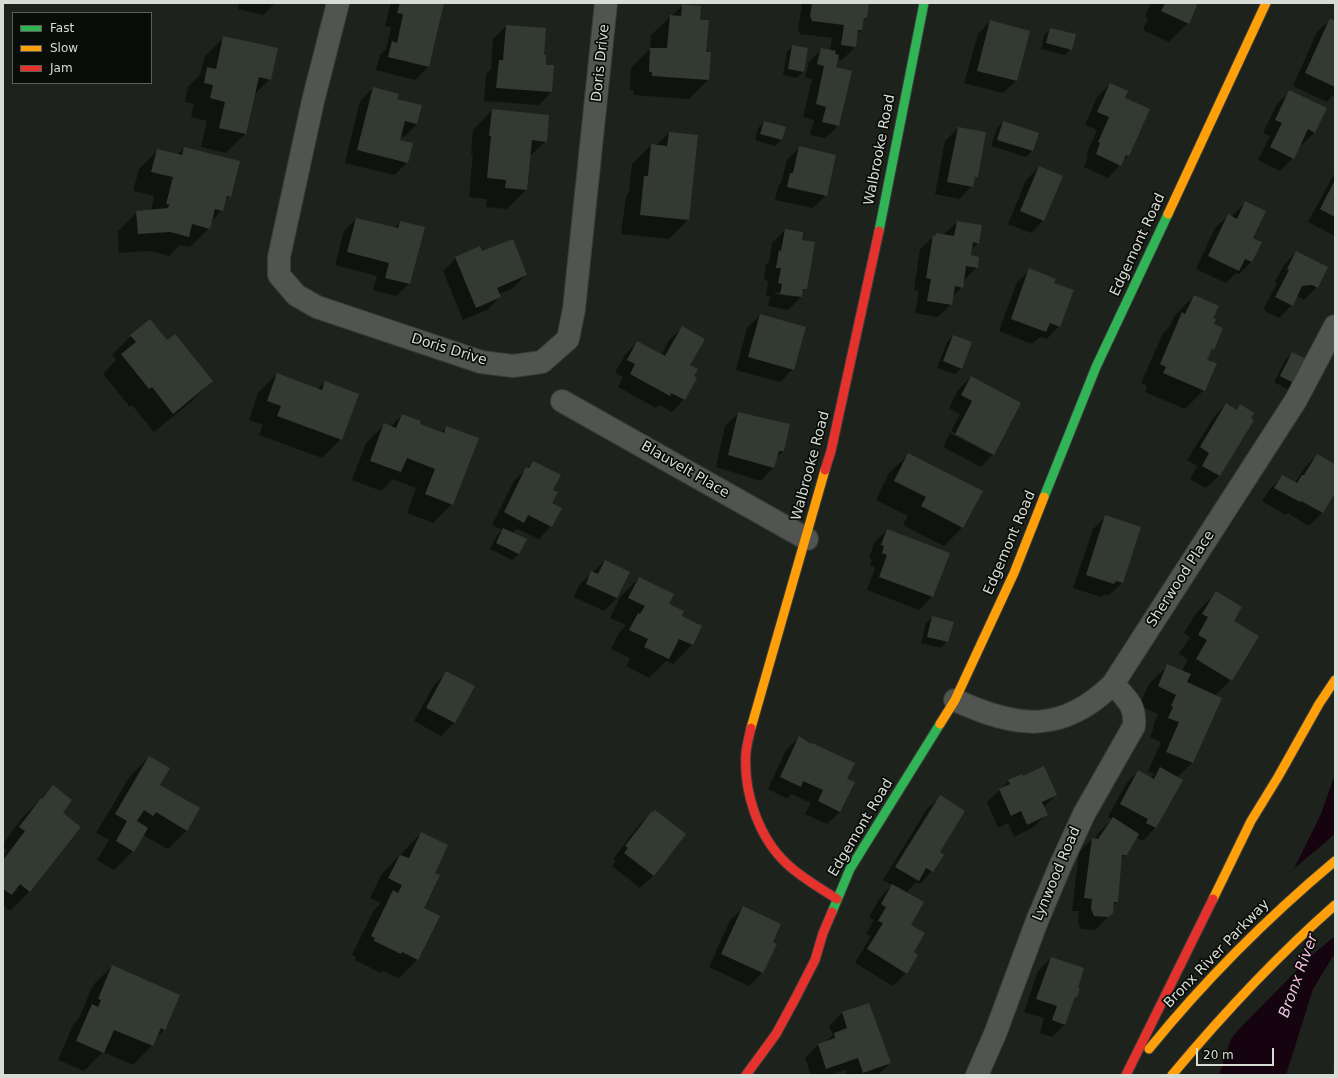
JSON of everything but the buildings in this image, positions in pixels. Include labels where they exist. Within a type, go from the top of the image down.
[{"type":"main road","name":"Walbrooke Road","points":[[837,899],[786,864],[772,846],[761,825],[749,791],[746,753],[807,539],[843,401],[924,3]]},
{"type":"main road","name":"Edgemont Road","points":[[746,1075],[776,1034],[815,960],[823,933],[850,869],[955,700],[1014,573],[1096,366],[1266,3]]},
{"type":"main road","points":[[1127,1075],[1251,821],[1278,777],[1319,704],[1335,680]]},
{"type":"main road","name":"Bronx River Parkway","points":[[1127,1075],[1173,1019],[1228,958],[1286,902],[1335,861]]},
{"type":"main road","points":[[1172,1075],[1200,1040],[1259,976],[1335,905]]},
{"type":"street","name":"Doris Drive","points":[[338,3],[313,101],[279,257],[279,275],[296,295],[317,307],[482,362],[513,366],[542,362],[568,339],[575,303],[606,3]]},
{"type":"street","name":"Sherwood Place","points":[[955,700],[981,712],[1009,720],[1024,722],[1039,721],[1068,716],[1096,699],[1113,684],[1296,400],[1335,326]]},
{"type":"street","name":"Blauvelt Place","points":[[562,401],[807,539]]},
{"type":"street","name":"Lynwood Road","points":[[977,1075],[996,1034],[1037,921],[1061,864],[1084,814],[1134,726],[1134,710],[1130,702],[1113,684]]},
{"type":"path","points":[[1335,1064],[1335,1075]]},
{"type":"water","name":"Bronx River","points":[[1335,774],[1335,953],[1313,989],[1286,1075],[1219,1075],[1277,903],[1321,814]]},
{"type":"pier","points":[[1335,834],[1335,936],[1311,956],[1240,1028],[1227,1044],[1275,902],[1290,872]]},
{"type":"traffic: fast","points":[[879,231],[924,3]]},
{"type":"traffic: fast","points":[[1044,497],[1096,367],[1168,214]]},
{"type":"traffic: fast","points":[[832,912],[850,869],[940,724]]},
{"type":"traffic: slow","points":[[1168,214],[1266,3]]},
{"type":"traffic: slow","points":[[751,728],[825,470]]},
{"type":"traffic: slow","points":[[940,724],[955,700],[1014,573],[1044,497]]},
{"type":"traffic: slow","points":[[1213,899],[1251,821],[1278,777],[1319,704],[1335,680]]},
{"type":"traffic: slow","points":[[1149,1049],[1170,1023],[1238,950],[1261,927],[1335,861]]},
{"type":"traffic: slow","points":[[1172,1075],[1250,987],[1335,905]]},
{"type":"traffic: jam","points":[[825,470],[831,451],[879,231]]},
{"type":"traffic: jam","points":[[751,728],[746,752],[747,782],[754,812],[760,827],[768,841],[787,864],[837,899]]},
{"type":"traffic: jam","points":[[1126,1075],[1213,899]]},
{"type":"traffic: jam","points":[[746,1075],[776,1034],[795,999],[815,960],[823,933],[832,912]]}]
